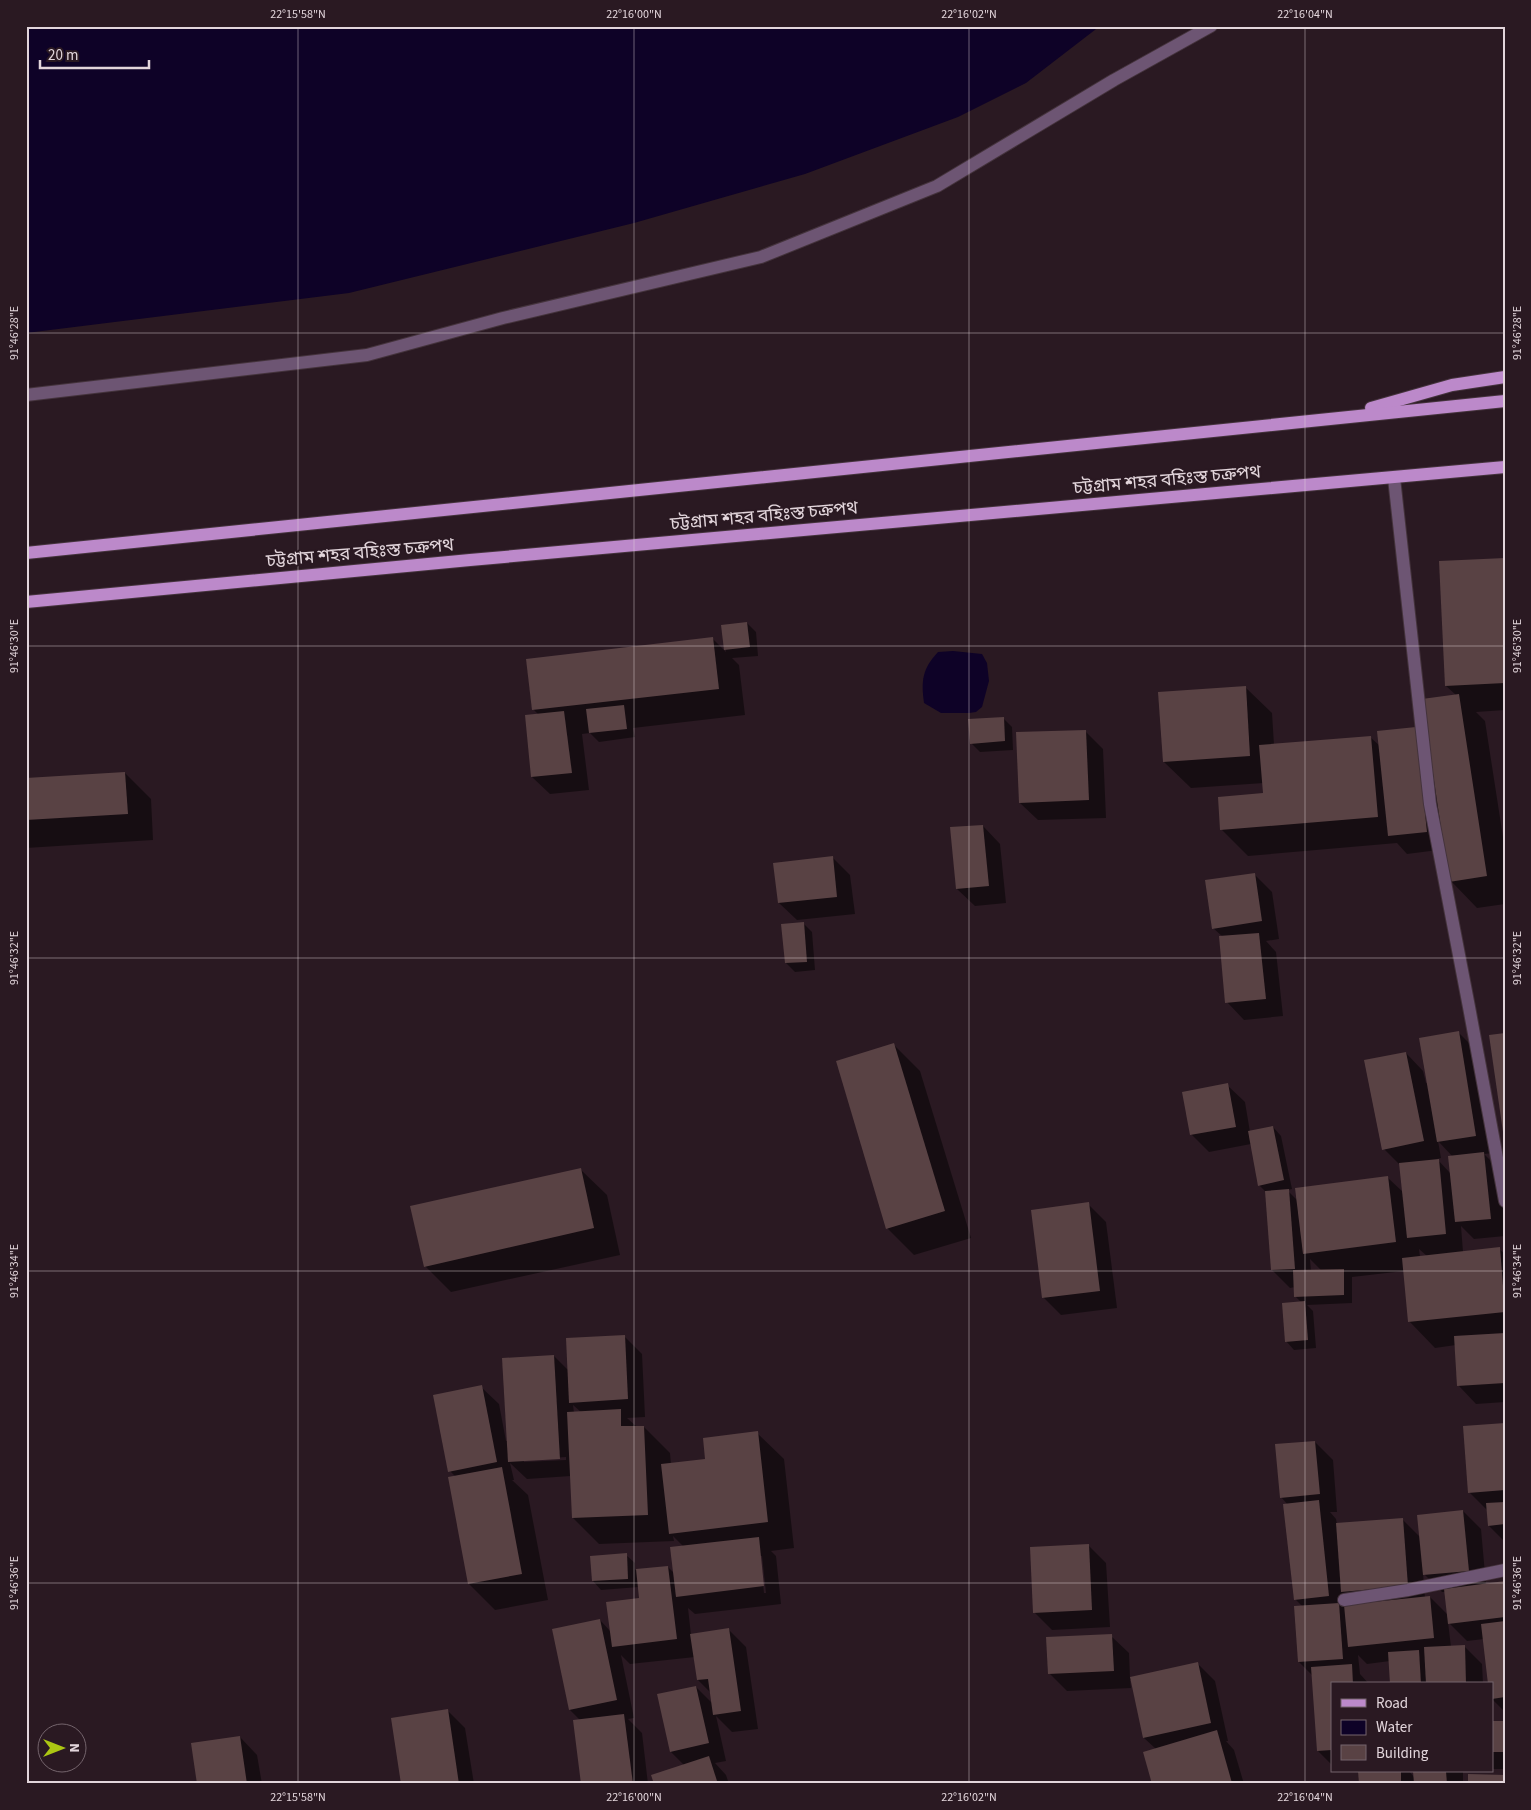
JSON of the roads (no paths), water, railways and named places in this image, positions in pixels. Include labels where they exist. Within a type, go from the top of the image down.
[{"type":"main road","points":[[1342,417],[1452,385],[1505,377]]},
{"type":"main road","points":[[1342,417],[1505,401]]},
{"type":"main road","name":"চট্টগ্রাম শহর বহিঃস্ত চক্রপথ","points":[[26,553],[1342,417]]},
{"type":"main road","name":"চট্টগ্রাম শহর বহিঃস্ত চক্রপথ","points":[[26,602],[480,559],[1505,468]]},
{"type":"street","points":[[26,395],[367,355],[513,316],[761,257],[936,186],[1114,80],[1211,26]]},
{"type":"street","points":[[1394,478],[1430,804],[1505,1202]]},
{"type":"street","points":[[1344,1600],[1408,1590],[1505,1570]]},
{"type":"water","points":[[26,26],[1100,26],[1026,83],[958,117],[805,174],[634,223],[349,293],[26,333]]},
{"type":"water","points":[[953,651],[982,654],[987,663],[989,681],[982,707],[976,712],[941,713],[924,703],[923,682],[929,664],[938,652]]}]
